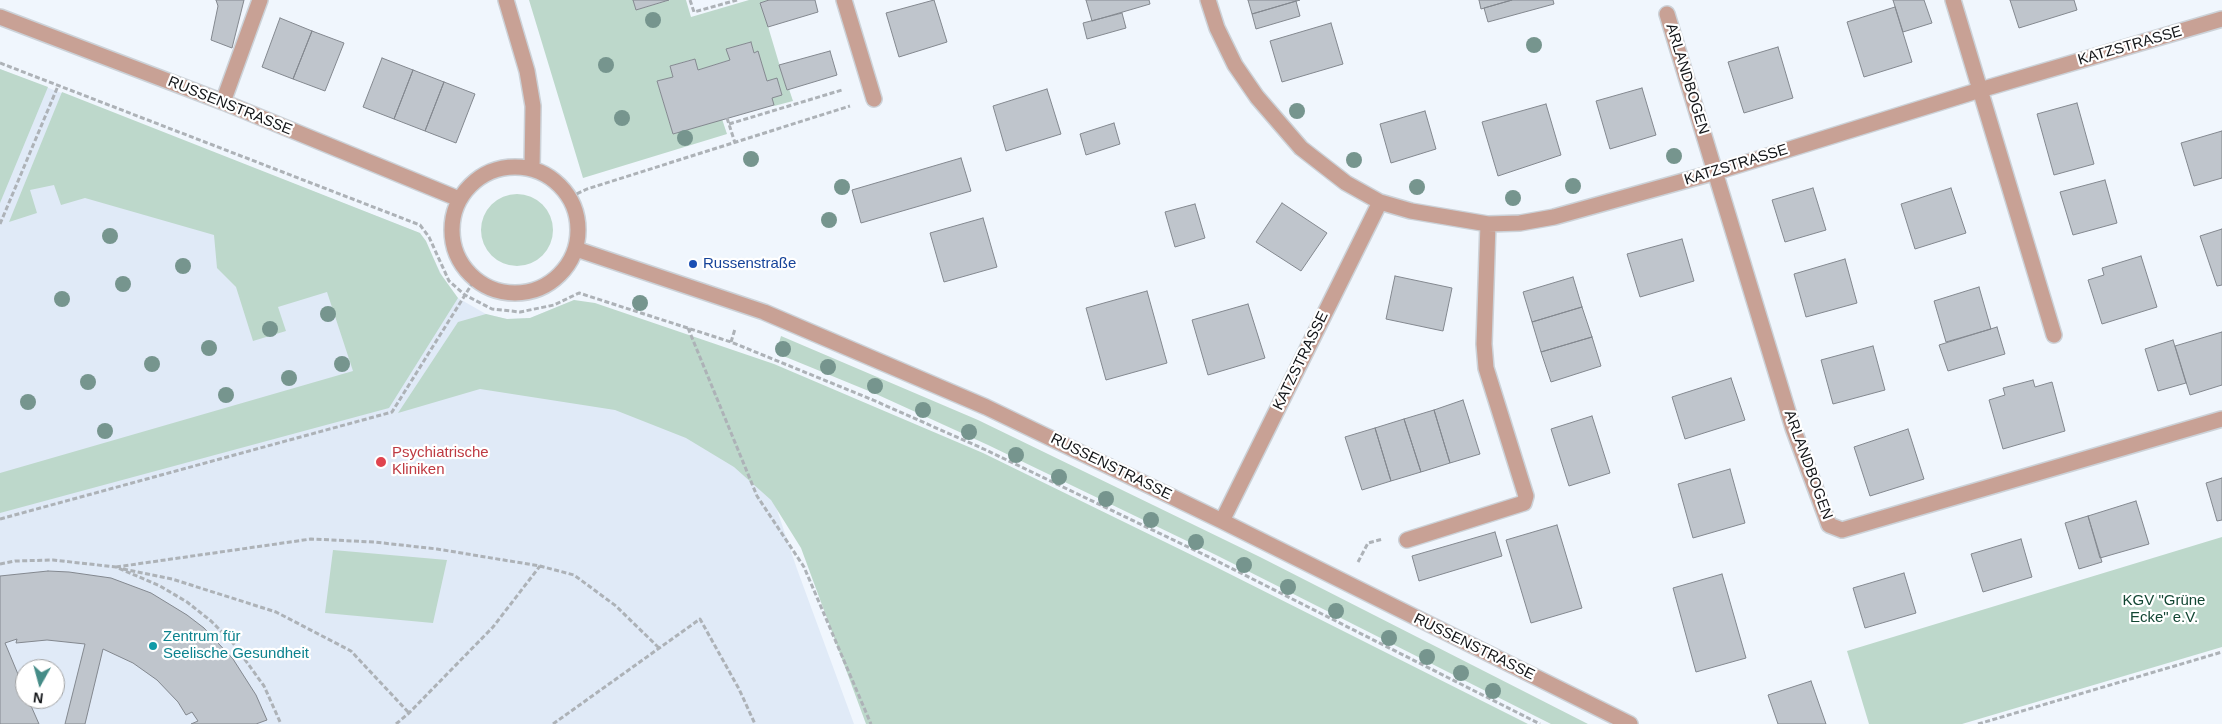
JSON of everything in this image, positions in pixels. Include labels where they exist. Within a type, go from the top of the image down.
[{"type":"street","points":[[222,102],[260,0]]},
{"type":"street","points":[[506,0],[527,71],[533,106],[532,169]]},
{"type":"street","points":[[844,0],[874,99]]},
{"type":"street","name":"KATZSTRASSE","points":[[1208,0],[1217,28],[1231,58],[1257,97],[1301,148],[1346,183],[1380,202],[1411,211],[1488,224],[1520,223],[1554,218],[1716,172],[1980,90],[2222,19]]},
{"type":"street","points":[[1953,0],[2054,335]]},
{"type":"street","name":"ARLANDBOGEN","points":[[1667,14],[1793,428],[1829,525],[1842,530],[2222,419]]},
{"type":"street","name":"RUSSENSTRASSE","points":[[0,17],[222,102],[459,199]]},
{"type":"street","points":[[514,166],[532,169],[554,180],[570,197],[578,222],[576,249],[570,263],[560,275],[548,284],[534,291],[503,292],[475,280],[465,269],[453,242],[452,228],[454,213],[459,199],[475,181],[496,169],[514,166]]},
{"type":"street","name":"KATZSTRASSE","points":[[1222,520],[1380,202]]},
{"type":"street","points":[[1407,540],[1524,503],[1526,496],[1486,368],[1484,344],[1488,224]]},
{"type":"street","name":"RUSSENSTRASSE","points":[[576,249],[764,312],[986,407],[1222,520],[1630,724]]},
{"type":"path","points":[[690,0],[694,12],[737,0]]},
{"type":"path","points":[[0,63],[420,225],[429,237],[449,281],[465,295],[492,309],[520,312],[554,305],[579,293],[688,328],[786,363],[986,450],[1213,559],[1540,724]]},
{"type":"path","points":[[0,224],[58,86]]},
{"type":"path","points":[[729,124],[842,90]]},
{"type":"path","points":[[570,197],[587,189],[874,99]]},
{"type":"path","points":[[727,118],[735,143]]},
{"type":"path","points":[[0,519],[392,412],[475,280]]},
{"type":"path","points":[[688,328],[757,496],[804,567],[870,724]]},
{"type":"path","points":[[1347,584],[1368,544],[1401,533],[1407,540]]},
{"type":"path","points":[[116,567],[312,539],[374,542],[438,549],[540,566],[574,575],[616,606],[660,649]]},
{"type":"path","points":[[0,564],[53,560],[116,567],[172,579],[276,612],[351,651],[410,713]]},
{"type":"path","points":[[396,724],[410,713],[493,627],[540,566]]},
{"type":"path","points":[[116,567],[160,586],[187,602],[211,621],[233,643],[264,686],[281,724]]},
{"type":"path","points":[[553,724],[700,619],[739,689],[755,724]]},
{"type":"path","points":[[1978,724],[2222,652]]},
{"type":"shaded area","name":"Psychiatrische Kliniken","points":[[0,69],[420,233],[447,285],[458,298],[486,314],[507,319],[530,318],[574,300],[725,356],[797,569],[854,724],[0,724]]},
{"type":"green space","points":[[529,0],[633,0],[636,10],[670,0],[686,0],[691,17],[749,0],[769,0],[761,3],[787,90],[789,89],[793,101],[774,106],[772,98],[782,95],[777,79],[767,81],[758,52],[754,53],[751,42],[727,49],[730,60],[698,70],[694,59],[670,66],[673,77],[657,81],[673,134],[722,119],[727,134],[583,178]]},
{"type":"green space","points":[[0,69],[48,87],[0,203]]},
{"type":"green space","points":[[62,92],[420,233],[426,241],[440,273],[458,298],[389,408],[0,513],[0,473],[353,371],[327,292],[278,307],[286,331],[253,341],[236,287],[217,268],[214,235],[85,198],[61,205],[54,185],[30,190],[37,213],[9,222]]},
{"type":"green space","points":[[517,194],[537,200],[547,210],[553,230],[547,250],[537,260],[517,266],[497,260],[487,250],[481,230],[487,210],[497,200]]},
{"type":"green space","points":[[574,300],[595,303],[774,364],[983,453],[1208,563],[1528,724],[866,724],[801,548],[771,500],[734,467],[686,438],[615,410],[480,389],[398,413],[458,322],[486,314],[507,319],[530,318]]},
{"type":"green space","points":[[781,336],[978,420],[1260,557],[1588,724],[1551,724],[1216,555],[988,445],[876,394],[776,353]]},
{"type":"green space","name":"KGV \"Grüne Ecke\" e.V.","points":[[2222,537],[2222,647],[1962,724],[1869,724],[1847,651]]},
{"type":"green space","points":[[333,550],[447,560],[433,623],[325,613]]},
{"type":"building","points":[[216,0],[244,0],[232,48],[211,40],[218,6]]},
{"type":"building","points":[[633,0],[669,0],[636,10]]},
{"type":"building","points":[[769,0],[815,0],[818,12],[768,27],[760,3]]},
{"type":"building","points":[[934,0],[947,42],[899,57],[886,13]]},
{"type":"building","points":[[1086,0],[1149,0],[1150,4],[1092,21]]},
{"type":"building","points":[[1248,0],[1300,0],[1252,14]]},
{"type":"building","points":[[1479,0],[1512,0],[1481,9]]},
{"type":"building","points":[[1512,0],[1553,0],[1554,4],[1488,22],[1484,8]]},
{"type":"building","points":[[1893,0],[1924,0],[1932,23],[1903,32]]},
{"type":"building","points":[[2010,0],[2074,0],[2077,10],[2019,28]]},
{"type":"building","points":[[1296,1],[1300,16],[1256,29],[1252,14]]},
{"type":"building","points":[[1895,7],[1912,62],[1864,77],[1847,22]]},
{"type":"building","points":[[1122,13],[1126,28],[1087,39],[1083,23]]},
{"type":"building","points":[[280,18],[312,31],[293,79],[262,67]]},
{"type":"building","points":[[1331,23],[1343,64],[1282,82],[1270,41]]},
{"type":"building","points":[[312,31],[344,43],[325,91],[293,79]]},
{"type":"building","points":[[751,42],[754,53],[758,51],[767,81],[777,78],[782,95],[772,98],[774,105],[673,134],[657,81],[673,77],[670,66],[695,59],[698,70],[730,60],[726,49]]},
{"type":"building","points":[[1778,47],[1793,98],[1744,113],[1728,62]]},
{"type":"building","points":[[830,51],[837,75],[787,90],[779,65]]},
{"type":"building","points":[[382,58],[413,70],[394,119],[363,107]]},
{"type":"building","points":[[413,70],[444,82],[425,131],[394,119]]},
{"type":"building","points":[[444,82],[475,94],[456,143],[425,131]]},
{"type":"building","points":[[1642,88],[1656,135],[1610,149],[1596,101]]},
{"type":"building","points":[[1047,89],[1061,134],[1006,151],[993,106]]},
{"type":"building","points":[[2077,103],[2094,164],[2054,175],[2037,114]]},
{"type":"building","points":[[1546,104],[1561,155],[1498,176],[1482,122]]},
{"type":"building","points":[[1425,111],[1436,149],[1391,163],[1380,124]]},
{"type":"building","points":[[1114,123],[1120,144],[1086,155],[1080,134]]},
{"type":"building","points":[[2222,131],[2222,178],[2194,186],[2181,143]]},
{"type":"building","points":[[961,158],[971,191],[861,223],[852,190]]},
{"type":"building","points":[[2105,180],[2117,223],[2073,235],[2060,192]]},
{"type":"building","points":[[1813,188],[1826,230],[1785,242],[1772,200]]},
{"type":"building","points":[[1951,188],[1966,233],[1915,249],[1901,204]]},
{"type":"building","points":[[1282,203],[1327,233],[1301,271],[1256,242]]},
{"type":"building","points":[[1195,204],[1205,238],[1175,247],[1165,212]]},
{"type":"building","points":[[983,218],[997,267],[944,282],[930,233]]},
{"type":"building","points":[[2222,229],[2222,285],[2217,286],[2200,236]]},
{"type":"building","points":[[1682,239],[1694,281],[1640,297],[1627,254]]},
{"type":"building","points":[[2141,256],[2157,307],[2102,324],[2088,280],[2104,275],[2102,268]]},
{"type":"building","points":[[1845,259],[1857,303],[1806,317],[1794,274]]},
{"type":"building","points":[[1395,276],[1452,288],[1443,331],[1386,319]]},
{"type":"building","points":[[1573,277],[1582,307],[1532,322],[1523,292]]},
{"type":"building","points":[[1979,287],[1991,329],[1946,342],[1934,301]]},
{"type":"building","points":[[1147,291],[1167,363],[1106,380],[1086,308]]},
{"type":"building","points":[[1248,304],[1265,358],[1208,375],[1192,320]]},
{"type":"building","points":[[1582,307],[1592,337],[1541,352],[1532,322]]},
{"type":"building","points":[[1997,327],[2005,354],[1948,371],[1939,345]]},
{"type":"building","points":[[2222,332],[2222,385],[2190,395],[2175,346]]},
{"type":"building","points":[[1592,337],[1601,366],[1551,382],[1541,352]]},
{"type":"building","points":[[2173,340],[2186,383],[2158,391],[2145,349]]},
{"type":"building","points":[[1873,346],[1885,390],[1833,404],[1821,360]]},
{"type":"building","points":[[1731,378],[1745,420],[1685,439],[1672,397]]},
{"type":"building","points":[[2033,380],[2035,387],[2052,382],[2065,431],[2003,449],[1989,400],[2005,395],[2003,388]]},
{"type":"building","points":[[1463,400],[1480,454],[1450,463],[1434,410]]},
{"type":"building","points":[[1434,410],[1450,463],[1421,472],[1404,419]]},
{"type":"building","points":[[1592,416],[1610,473],[1569,486],[1551,429]]},
{"type":"building","points":[[1404,419],[1421,472],[1391,481],[1375,428]]},
{"type":"building","points":[[1375,428],[1391,481],[1362,490],[1345,437]]},
{"type":"building","points":[[1908,429],[1924,479],[1870,496],[1854,447]]},
{"type":"building","points":[[1730,469],[1745,523],[1693,538],[1678,484]]},
{"type":"building","points":[[2222,478],[2222,520],[2217,521],[2206,483]]},
{"type":"building","points":[[2136,501],[2149,544],[2100,558],[2088,516]]},
{"type":"building","points":[[2088,516],[2102,562],[2079,569],[2065,523]]},
{"type":"building","points":[[1557,525],[1582,608],[1531,623],[1506,540]]},
{"type":"building","points":[[1495,532],[1502,556],[1419,581],[1412,556]]},
{"type":"building","points":[[2021,539],[2032,577],[1983,592],[1971,554]]},
{"type":"building","name":"Zentrum für Seelische Gesundheit","points":[[48,571],[69,572],[111,578],[151,593],[204,628],[233,659],[256,695],[267,720],[256,724],[191,724],[198,721],[192,712],[186,715],[178,702],[157,680],[133,663],[103,649],[85,724],[65,724],[85,644],[47,640],[16,643],[17,639],[5,643],[15,667],[15,709],[32,709],[39,724],[0,724],[0,576]]},
{"type":"building","points":[[1904,573],[1916,613],[1865,628],[1853,588]]},
{"type":"building","points":[[1722,574],[1746,658],[1696,672],[1673,588]]},
{"type":"building","points":[[1811,681],[1826,724],[1778,724],[1768,695]]},
{"type":"place","name":"Russenstraße","points":[[693,264]]},
{"type":"place","name":"Psychiatrische Kliniken","points":[[381,462]]},
{"type":"place","name":"Zentrum für Seelische Gesundheit","points":[[153,646]]}]
